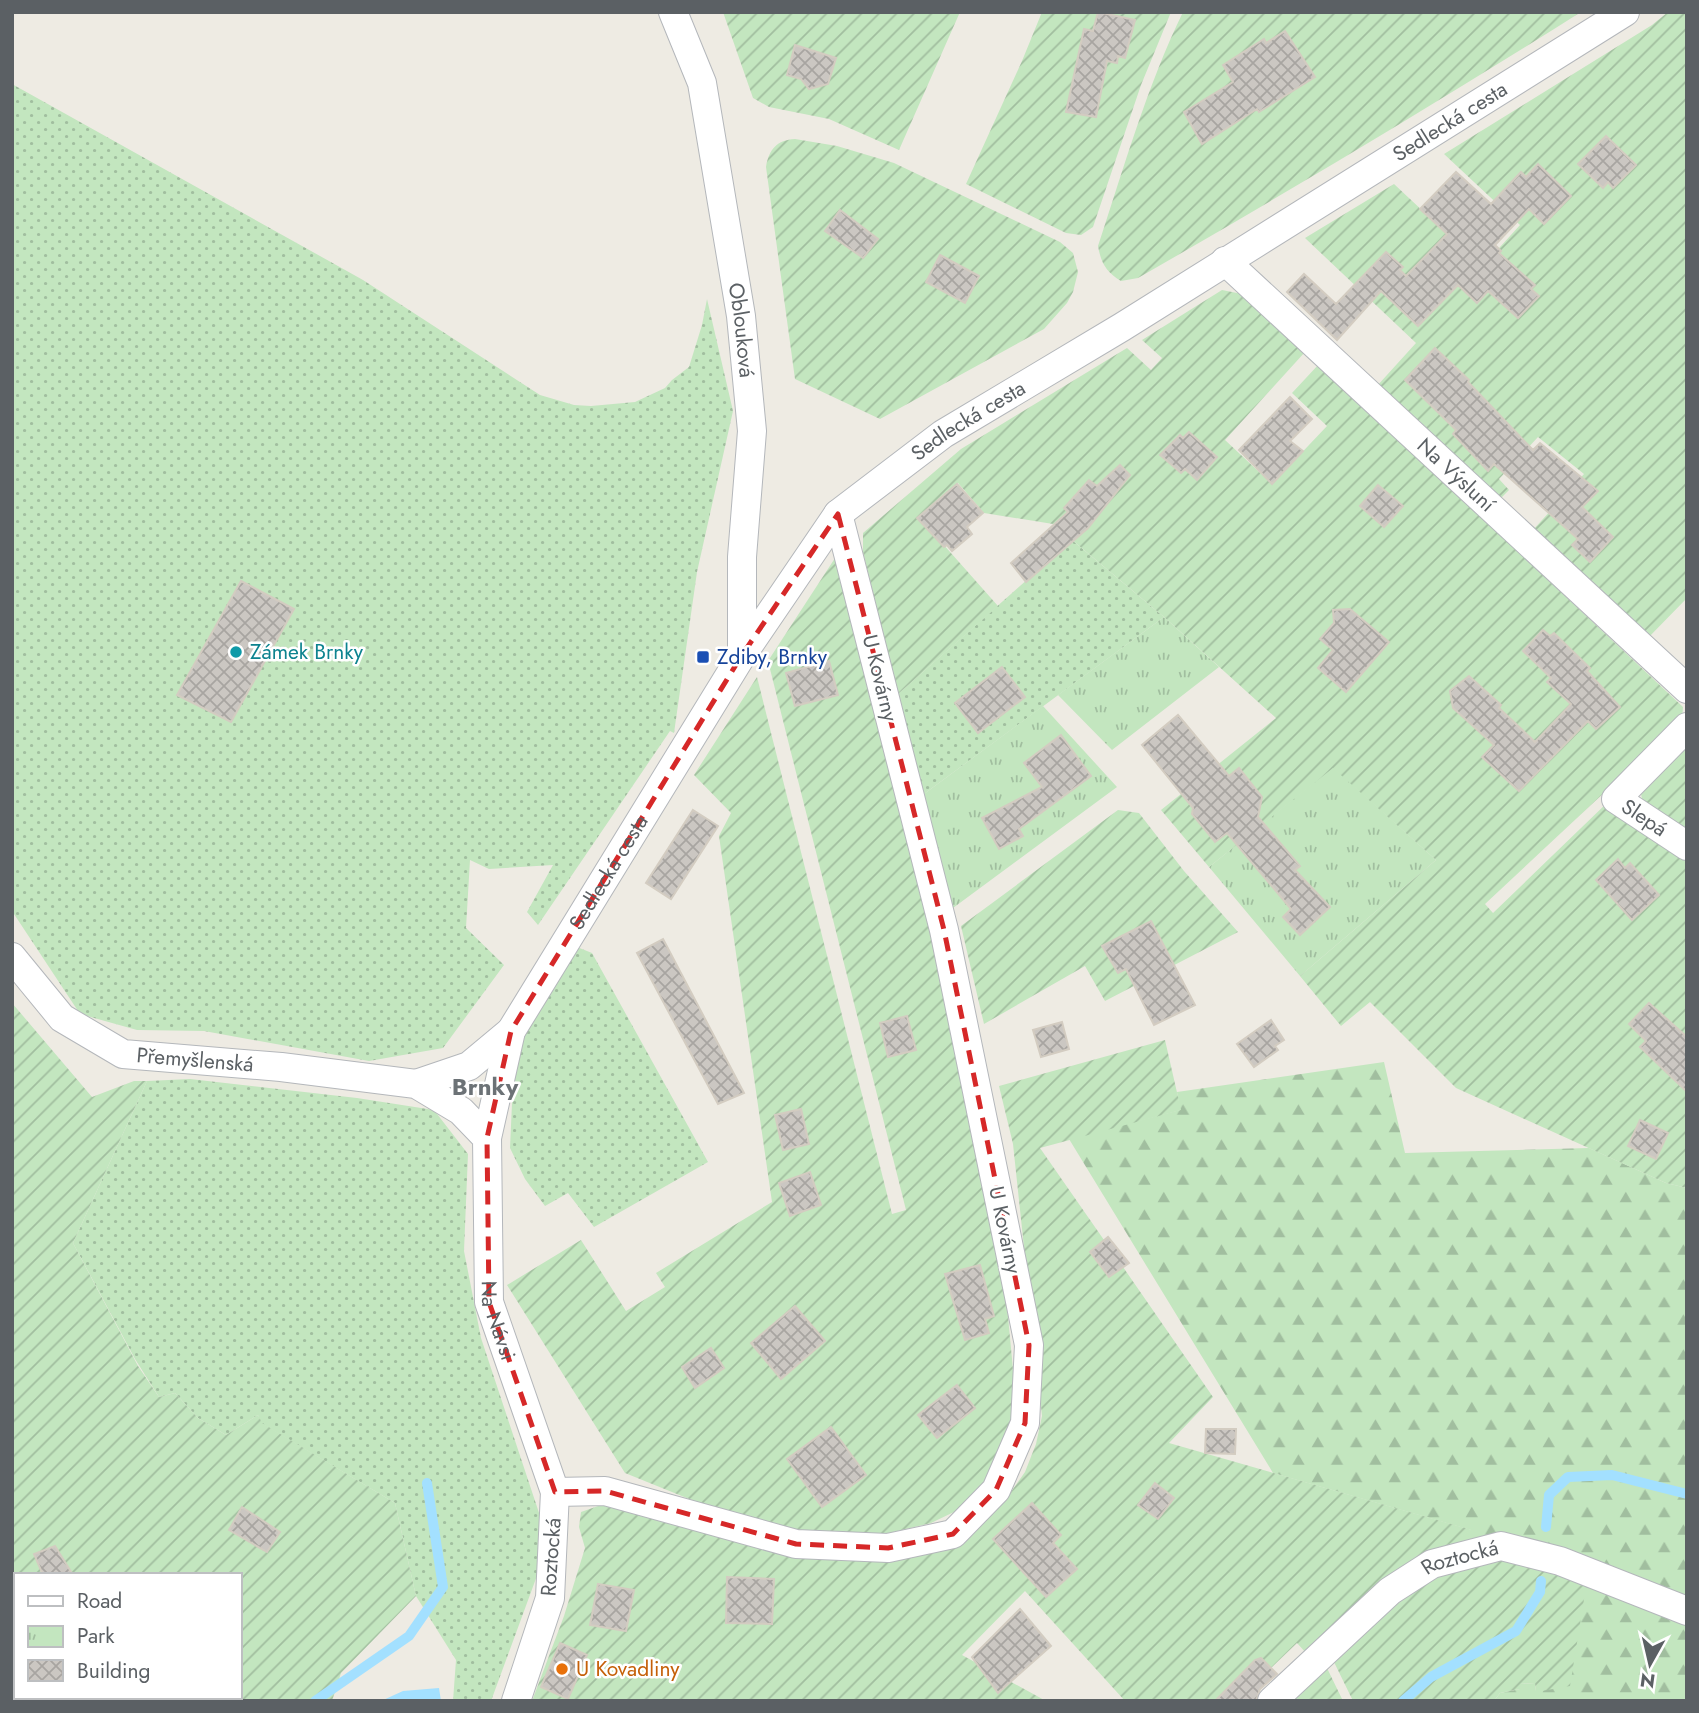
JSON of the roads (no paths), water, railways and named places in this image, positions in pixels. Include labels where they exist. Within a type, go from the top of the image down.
[{"type":"street","name":"Oblouková","points":[[673,12],[702,83],[741,316],[752,431],[742,557],[742,655]]},
{"type":"street","name":"Sedlecká cesta","points":[[511,1031],[742,655],[838,514],[943,434],[1122,327],[1625,12]]},
{"type":"street","name":"Na Výsluní","points":[[1225,261],[1687,690]]},
{"type":"street","name":"U Kovárny","points":[[555,1492],[605,1491],[796,1544],[888,1548],[953,1534],[996,1490],[1025,1423],[1029,1345],[944,930],[838,514]]},
{"type":"street","name":"Slepá","points":[[1687,727],[1616,799],[1687,846]]},
{"type":"street","name":"Přemyšlenská","points":[[12,957],[62,1018],[123,1054],[281,1067],[416,1084]]},
{"type":"street","name":"Na Návsi","points":[[511,1031],[487,1138],[489,1302],[555,1492]]},
{"type":"street","points":[[416,1084],[469,1066],[511,1031]]},
{"type":"street","points":[[416,1084],[461,1111],[487,1138]]},
{"type":"street","name":"Roztocká","points":[[516,1701],[550,1598],[555,1492]]},
{"type":"street","name":"Roztocká","points":[[1272,1701],[1390,1591],[1433,1564],[1501,1546],[1560,1561],[1687,1611]]},
{"type":"water","points":[[439,1688],[441,1701],[381,1701],[403,1691]]},
{"type":"waterway","points":[[1546,1527],[1549,1495],[1568,1477],[1612,1475],[1687,1494]]},
{"type":"waterway","points":[[315,1701],[409,1636],[443,1587],[427,1483]]},
{"type":"waterway","points":[[1403,1701],[1431,1677],[1516,1631],[1540,1592],[1541,1581]]},
{"type":"place","name":"Zámek Brnky","points":[[236,652]]},
{"type":"place","name":"Zdiby, Brnky","points":[[703,657]]},
{"type":"place","name":"U Kovadliny","points":[[562,1669]]},
{"type":"district","name":"Brnky","points":[[485,1086]]}]
